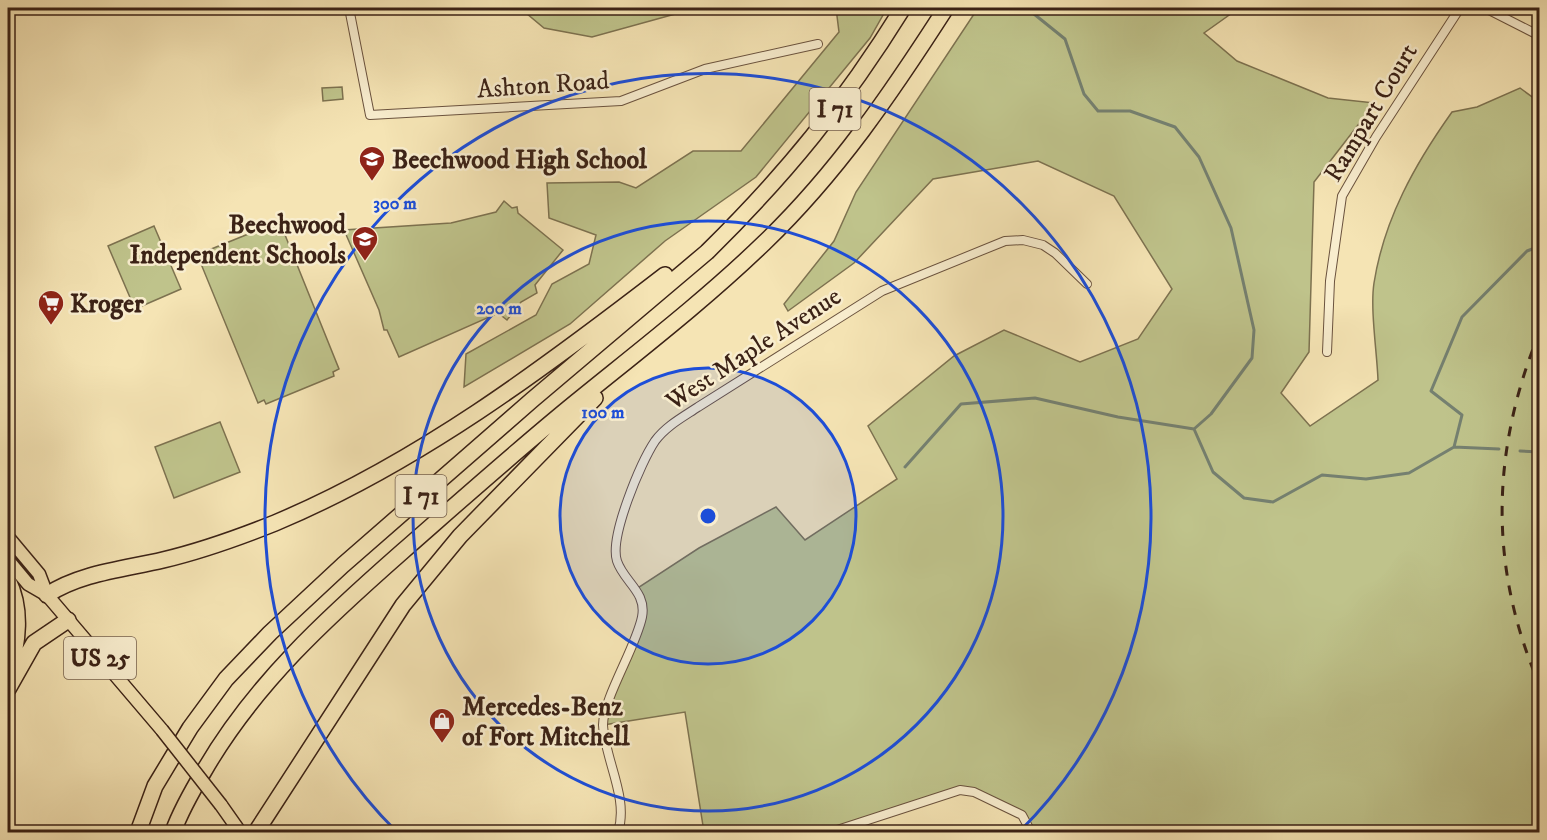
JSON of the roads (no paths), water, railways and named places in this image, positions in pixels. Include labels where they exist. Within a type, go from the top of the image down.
[{"type":"highway","name":"I 71","points":[[138,832],[155,786],[189,728],[226,680],[270,633],[343,565],[523,407],[707,252],[757,203],[817,134],[861,74],[903,8]]},
{"type":"highway","name":"I 71","points":[[173,832],[180,813],[224,737],[268,680],[357,591],[764,243],[823,182],[868,125],[915,59],[946,8]]},
{"type":"highway","points":[[47,595],[63,584],[166,559],[275,523],[366,481],[486,406],[633,300],[757,203]]},
{"type":"highway","points":[[256,832],[363,663],[433,566],[639,352]]},
{"type":"highway","points":[[8,580],[17,618],[17,643],[8,674]]},
{"type":"highway","points":[[8,689],[34,643],[68,620]]},
{"type":"main road","name":"US 25","points":[[8,537],[39,574],[47,595],[162,730],[240,832]]},
{"type":"main road","name":"US 25","points":[[8,560],[28,584],[47,595]]},
{"type":"street","name":"Ashton Road","points":[[349,8],[370,115],[621,101],[705,69],[818,44]]},
{"type":"street","name":"Rampart Court","points":[[1327,352],[1330,281],[1342,196],[1376,137],[1460,8]]},
{"type":"street","points":[[1485,8],[1539,36]]},
{"type":"street","name":"West Maple Avenue","points":[[618,832],[621,812],[604,718],[638,632],[643,609],[636,589],[616,560],[615,540],[645,460],[656,441],[668,428],[698,407],[882,291],[987,247],[1005,241],[1023,240],[1043,245],[1055,253],[1087,284]]},
{"type":"street","points":[[831,832],[967,790],[1022,815],[1031,832]]},
{"type":"waterway","points":[[1034,14],[1065,39],[1084,94],[1098,111],[1130,111],[1175,127],[1199,157],[1231,228],[1254,330],[1252,358],[1211,414],[1194,429]]},
{"type":"waterway","points":[[1454,447],[1462,415],[1431,391],[1462,317],[1527,251],[1540,246]]},
{"type":"waterway","points":[[905,467],[961,404],[1035,398],[1118,417],[1194,429]]},
{"type":"waterway","points":[[1194,429],[1213,472],[1244,498],[1273,502],[1322,475],[1366,479],[1409,473],[1454,447],[1499,449]]},
{"type":"waterway","points":[[1520,451],[1540,452]]},
{"type":"railway","points":[[1540,331],[1512,420],[1505,464],[1502,509],[1504,553],[1511,597],[1523,641],[1540,686]]},
{"type":"place","name":"Beechwood High School","points":[[372,182]]},
{"type":"place","name":"Beechwood Independent Schools","points":[[365,262]]},
{"type":"place","name":"Kroger","points":[[51,326]]},
{"type":"place","name":"Mercedes-Benz of Fort Mitchell","points":[[442,744]]}]
